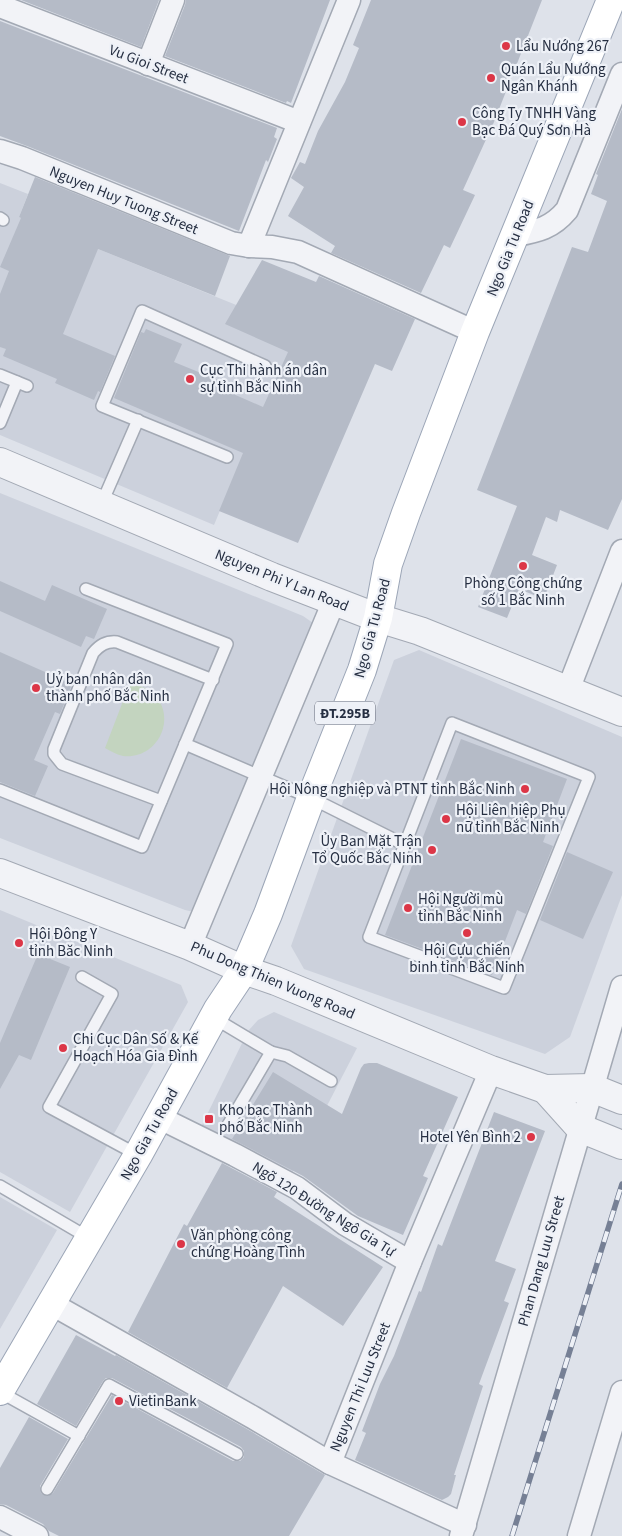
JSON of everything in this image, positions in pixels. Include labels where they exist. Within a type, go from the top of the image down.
[{"type":"main road","name":"Ngo Gia Tu Road","points":[[0,1391],[138,1155],[214,1018],[244,970],[268,914],[311,798],[362,670],[378,618],[388,564],[406,513],[475,332],[611,0]]},
{"type":"street","points":[[148,64],[173,0]]},
{"type":"street","points":[[249,246],[349,0]]},
{"type":"street","name":"Vu Gioi Street","points":[[0,6],[299,122]]},
{"type":"street","points":[[516,235],[540,231],[556,221],[567,210],[622,74]]},
{"type":"street","name":"Nguyen Huy Tuong Street","points":[[0,151],[57,172],[231,243],[298,252],[475,332]]},
{"type":"street","name":"Nguyen Phi Y Lan Road","points":[[0,462],[272,577],[378,618],[420,632],[622,712]]},
{"type":"street","points":[[568,690],[622,551]]},
{"type":"street","points":[[190,946],[334,601]]},
{"type":"street","name":"Phu Dong Thien Vuong Road","points":[[0,873],[190,946],[244,970],[276,981],[491,1070],[546,1089],[592,1088],[622,1100]]},
{"type":"street","name":"Phan Dang Luu Street","points":[[463,1530],[622,987]]},
{"type":"street","name":"Nguyen Thi Luu Street","points":[[50,1304],[245,1413],[330,1463],[410,1262],[491,1070]]},
{"type":"street","name":"Phu Dong Thien Vuong Road","points":[[546,1089],[580,1128],[622,1145]]},
{"type":"street","name":"Ngõ 120 Đường Ngô Gia Tự","points":[[158,1117],[297,1188],[345,1224],[410,1262]]},
{"type":"street","points":[[579,1536],[622,1392]]},
{"type":"street","points":[[330,1463],[463,1530]]},
{"type":"street","points":[[0,1517],[37,1536]]},
{"type":"lane","points":[[227,457],[102,406],[142,311],[265,366]]},
{"type":"lane","points":[[0,375],[22,384],[0,423]]},
{"type":"lane","points":[[101,505],[138,420]]},
{"type":"lane","points":[[0,790],[142,847],[227,644],[86,589]]},
{"type":"lane","points":[[161,801],[62,764],[54,754],[54,749],[93,653],[104,643],[117,642],[212,680]]},
{"type":"lane","points":[[452,723],[588,777],[504,988],[369,937],[405,845],[452,723]]},
{"type":"lane","points":[[185,744],[311,798],[405,845]]},
{"type":"lane","points":[[82,976],[112,994],[49,1107],[138,1155]]},
{"type":"lane","points":[[214,1018],[271,1052],[287,1056],[331,1081]]},
{"type":"lane","points":[[228,1125],[271,1052]]},
{"type":"lane","points":[[0,1186],[89,1238]]},
{"type":"lane","points":[[47,1489],[109,1385],[237,1454]]},
{"type":"lane","points":[[0,1391],[79,1436]]},
{"type":"shaded area","points":[[0,183],[28,194],[19,217],[298,330],[214,525],[0,435]]},
{"type":"shaded area","points":[[0,493],[303,616],[316,625],[194,912],[0,838]]},
{"type":"shaded area","points":[[419,650],[622,737],[622,895],[570,1037],[545,1054],[304,969],[291,946],[394,660]]},
{"type":"shaded area","points":[[0,910],[181,985],[188,1002],[70,1212],[0,1172]]},
{"type":"shaded area","points":[[274,1012],[357,1048],[289,1179],[199,1131],[248,1031],[258,1020]]},
{"type":"shaded area","points":[[0,1197],[57,1230],[0,1329]]},
{"type":"green space","points":[[130,683],[146,688],[154,694],[161,704],[164,726],[154,745],[146,752],[135,756],[123,756],[105,748]]},
{"type":"building","points":[[21,0],[159,0],[141,47]]},
{"type":"building","points":[[186,0],[330,0],[291,103],[287,101],[286,103],[165,56]]},
{"type":"building","points":[[371,0],[542,0],[494,122],[463,190],[475,195],[450,248],[444,245],[421,293],[331,253],[335,246],[288,216],[304,187],[291,178],[300,162],[305,164],[318,131],[345,82],[359,48],[353,45]]},
{"type":"building","points":[[0,21],[277,128],[274,137],[277,139],[268,162],[266,160],[239,231],[0,136]]},
{"type":"building","points":[[622,109],[622,499],[608,530],[560,510],[557,522],[546,517],[532,555],[557,565],[544,599],[519,589],[507,618],[478,607],[517,506],[477,490],[572,247],[588,252],[607,201],[591,194],[598,175],[596,174]]},
{"type":"building","points":[[35,177],[230,256],[215,296],[98,249],[63,334],[115,356],[100,392],[98,391],[94,400],[55,383],[57,379],[3,356],[6,349],[0,347],[0,294],[9,271],[0,267],[21,218],[19,217]]},
{"type":"building","points":[[262,260],[316,282],[319,276],[415,319],[392,371],[375,364],[298,543],[219,511],[243,453],[114,398],[141,332],[144,333],[146,329],[182,344],[174,362],[218,380],[215,386],[263,407],[288,352],[225,324]]},
{"type":"building","points":[[0,581],[45,601],[52,585],[107,609],[94,639],[86,636],[81,647],[0,611]]},
{"type":"building","points":[[0,652],[72,684],[60,714],[55,712],[34,760],[48,766],[35,796],[0,782]]},
{"type":"building","points":[[461,739],[567,779],[543,842],[553,846],[526,914],[517,910],[492,975],[385,935]]},
{"type":"building","points":[[567,852],[613,872],[583,939],[540,920]]},
{"type":"building","points":[[38,954],[70,967],[31,1060],[19,1055],[0,1089],[0,1043]]},
{"type":"building","points":[[377,1063],[458,1097],[423,1176],[428,1178],[403,1235],[358,1216],[303,1176],[232,1139],[273,1072],[342,1114],[361,1068],[364,1064]]},
{"type":"building","points":[[494,1112],[545,1131],[495,1261],[516,1269],[504,1301],[509,1303],[479,1384],[483,1386],[454,1475],[456,1475],[451,1494],[442,1500],[355,1460],[366,1433],[362,1431],[380,1384],[394,1356],[419,1291],[421,1292],[438,1244],[442,1246]]},
{"type":"building","points":[[222,1163],[277,1192],[274,1197],[383,1267],[343,1326],[283,1286],[227,1388],[128,1332],[184,1224],[187,1226]]},
{"type":"building","name":"VietinBank","points":[[76,1335],[116,1355],[325,1475],[289,1536],[59,1536],[49,1531],[43,1524],[6,1505],[0,1504],[0,1468],[29,1417],[68,1439],[40,1486],[41,1493],[47,1496],[53,1493],[112,1395],[233,1461],[240,1461],[244,1457],[244,1451],[241,1447],[112,1378],[106,1378],[103,1381],[76,1426],[37,1404]]},
{"type":"railway","points":[[512,1536],[622,1184]]},
{"type":"place","name":"Lẩu Nướng 267","points":[[506,46]]},
{"type":"place","name":"Quán Lẩu Nướng Ngân Khánh","points":[[491,78]]},
{"type":"place","name":"Công Ty TNHH Vàng Bạc Đá Quý Sơn Hà","points":[[462,122]]},
{"type":"place","name":"Cục Thi hành án dân sự tỉnh Bắc Ninh","points":[[190,379]]},
{"type":"place","name":"Phòng Công chứng số 1 Bắc Ninh","points":[[523,566]]},
{"type":"place","name":"Uỷ ban nhân dân thành phố Bắc Ninh","points":[[36,688]]},
{"type":"place","name":"Hội Nông nghiệp và PTNT tỉnh Bắc Ninh","points":[[525,789]]},
{"type":"place","name":"Hội Liên hiệp Phụ nữ tỉnh Bắc Ninh","points":[[446,819]]},
{"type":"place","name":"Ủy Ban Mặt Trận Tổ Quốc Bắc Ninh","points":[[432,850]]},
{"type":"place","name":"Hội Người mù tỉnh Bắc Ninh","points":[[408,908]]},
{"type":"place","name":"Hội Cựu chiến binh tỉnh Bắc Ninh","points":[[467,933]]},
{"type":"place","name":"Hội Đông Y tỉnh Băc Ninh","points":[[19,943]]},
{"type":"place","name":"Chi Cục Dân Số & Kế Hoạch Hóa Gia Đình","points":[[63,1048]]},
{"type":"place","name":"Kho bạc Thành phố Bắc Ninh","points":[[209,1119]]},
{"type":"place","name":"Hotel Yên Bình 2","points":[[531,1137]]},
{"type":"place","name":"Văn phòng công chứng Hoàng Tình","points":[[181,1244]]},
{"type":"place","name":"VietinBank","points":[[119,1401]]}]
